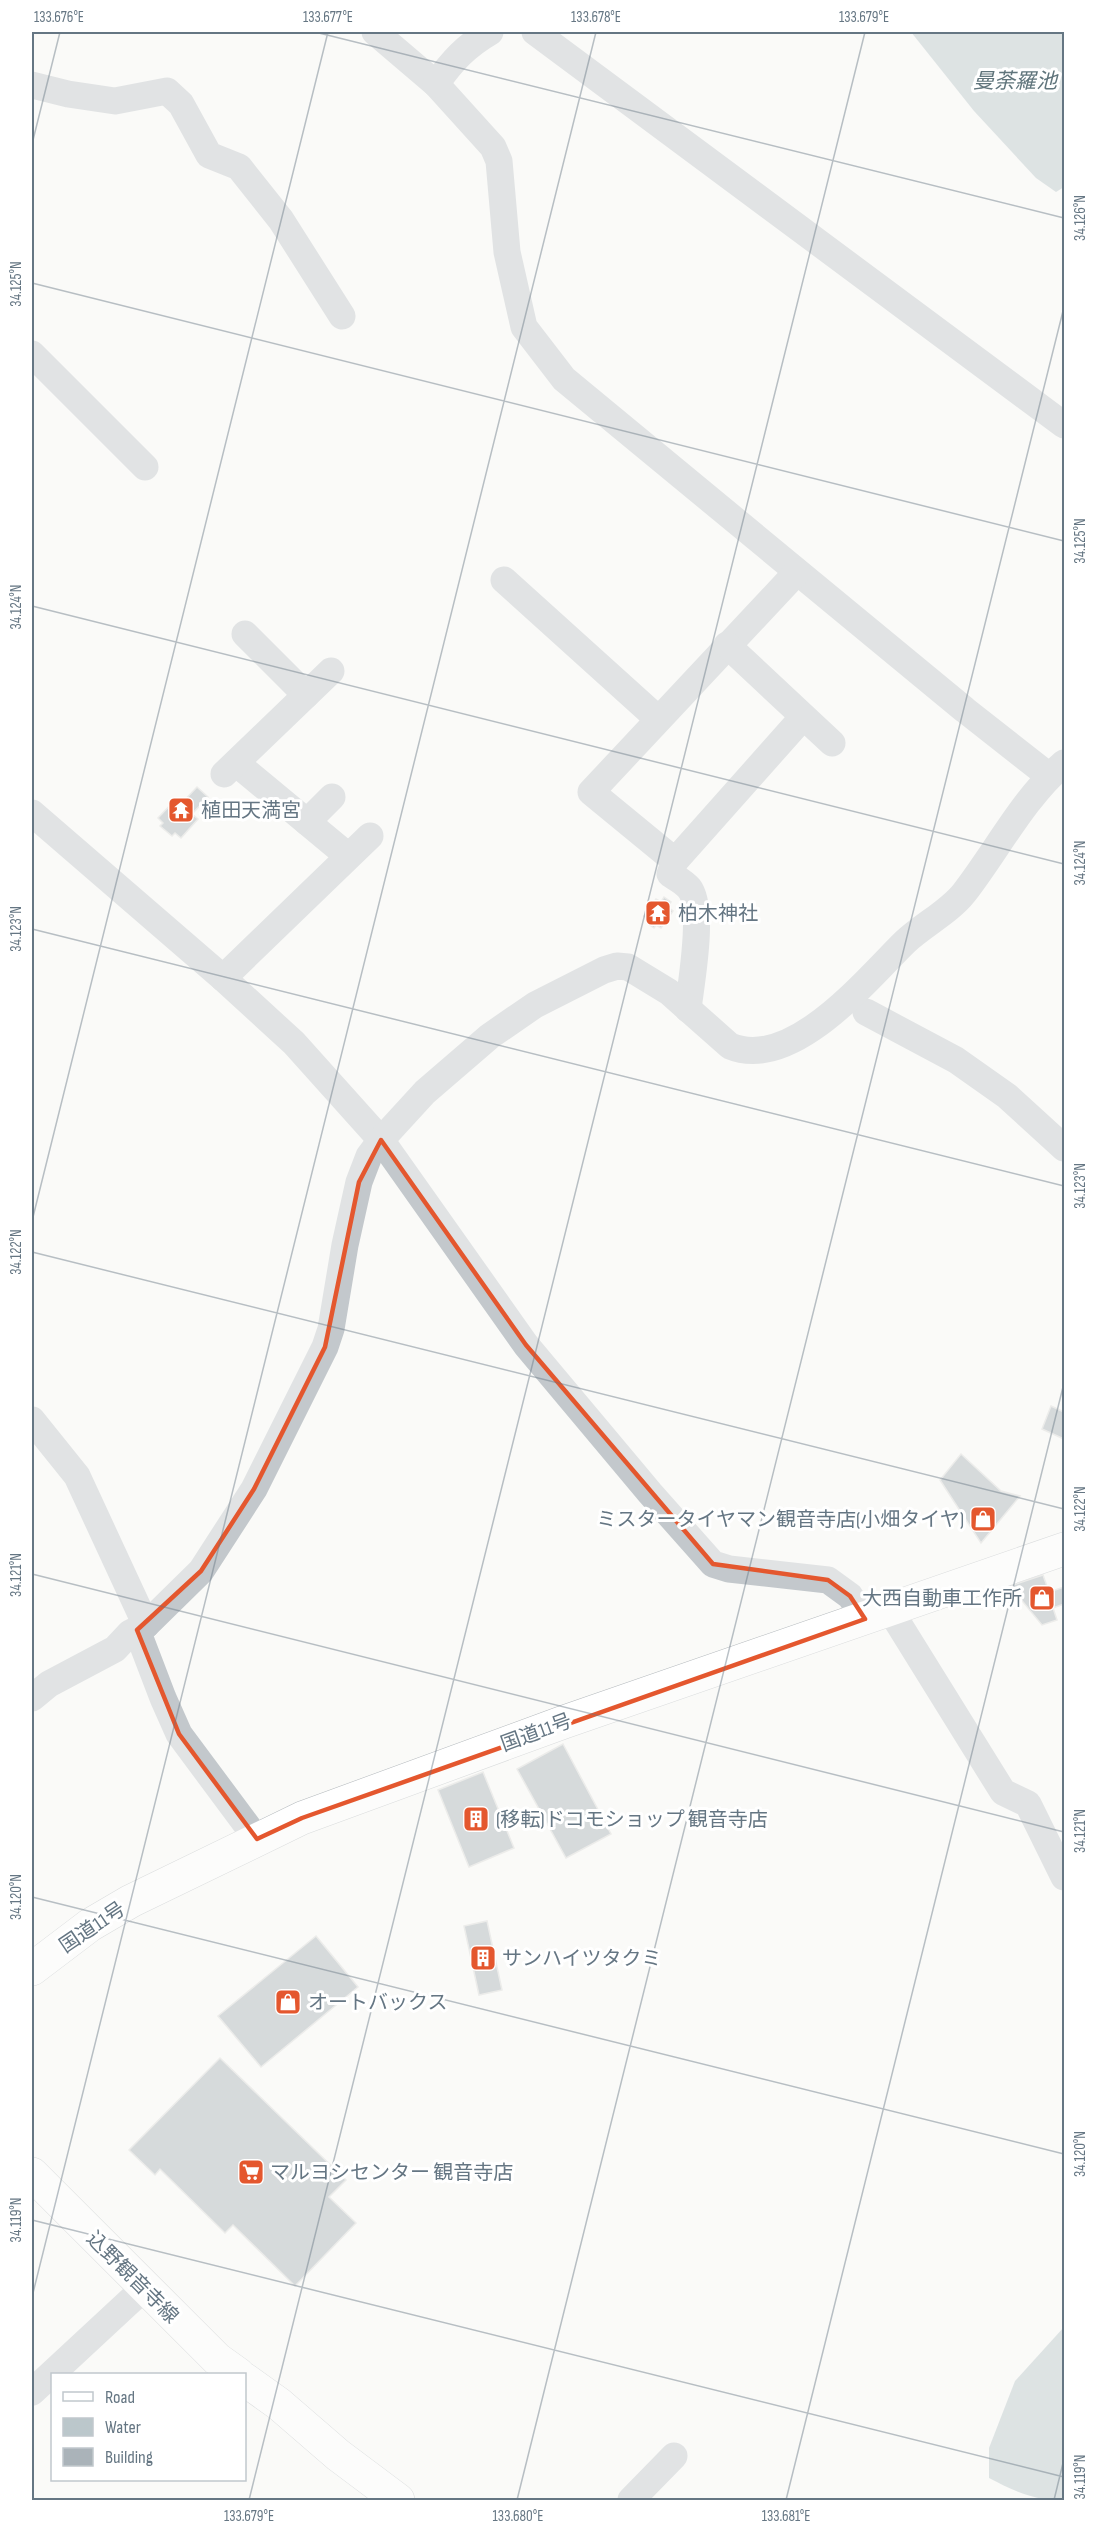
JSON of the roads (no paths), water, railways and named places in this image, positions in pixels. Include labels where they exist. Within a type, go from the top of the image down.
[{"type":"main road","name":"国道11号","points":[[32,1969],[90,1925],[131,1901],[257,1839],[353,1798],[519,1738],[1065,1549]]},
{"type":"main road","name":"込野観音寺線","points":[[32,2174],[144,2288],[217,2359],[237,2373]]},
{"type":"main road","points":[[246,2380],[279,2404],[338,2456],[398,2500]]},
{"type":"street","points":[[32,1698],[49,1684],[115,1649],[201,1571],[219,1544],[254,1489],[325,1347],[331,1329],[345,1245],[359,1182],[369,1156],[425,1092],[490,1036],[535,1005],[604,970],[628,967],[669,992],[730,1046],[737,1049],[753,1050],[802,1037],[864,985],[906,941],[963,895],[1017,815],[1057,770],[797,572],[564,379],[524,327],[507,252],[498,161],[493,147],[436,84],[375,32]]},
{"type":"street","points":[[436,84],[452,61],[471,43],[490,32]]},
{"type":"street","points":[[535,32],[1065,425]]},
{"type":"street","points":[[32,85],[68,94],[115,101],[167,91],[181,104],[209,155],[239,167],[281,220],[342,316]]},
{"type":"street","points":[[32,354],[145,467]]},
{"type":"street","points":[[675,861],[591,792],[797,572]]},
{"type":"street","points":[[504,580],[658,719]]},
{"type":"street","points":[[245,634],[306,695]]},
{"type":"street","points":[[727,645],[832,743]]},
{"type":"street","points":[[330,671],[230,768],[307,822],[348,856]]},
{"type":"street","points":[[688,1009],[695,954],[695,904],[690,889],[670,874],[675,861],[803,717]]},
{"type":"street","points":[[307,822],[332,797]]},
{"type":"street","points":[[32,813],[223,978],[294,1043],[381,1140],[526,1345],[650,1493],[713,1564],[729,1569],[828,1580],[877,1614],[1003,1792],[1028,1804],[1065,1877]]},
{"type":"street","points":[[223,978],[370,836]]},
{"type":"street","points":[[866,1012],[956,1060],[1007,1096],[1065,1148]]},
{"type":"street","points":[[32,1420],[77,1476],[141,1627],[162,1698],[179,1734],[257,1839]]},
{"type":"street","points":[[52,2373],[144,2288]]},
{"type":"street","points":[[32,2392],[51,2374]]},
{"type":"street","points":[[632,2500],[674,2456]]},
{"type":"water","name":"曼荼羅池","points":[[911,32],[1064,32],[1064,187],[1056,192],[1036,178],[974,111]]},
{"type":"water","points":[[1064,2327],[1064,2500],[1053,2500],[1025,2494],[989,2478],[989,2448],[1015,2381]]},
{"type":"place","name":"植田天満宮","points":[[181,810]]},
{"type":"place","name":"柏木神社","points":[[658,913]]},
{"type":"place","name":"ミスタータイヤマン観音寺店(小畑タイヤ)","points":[[983,1519]]},
{"type":"place","name":"大西自動車工作所","points":[[1042,1598]]},
{"type":"place","name":"(移転)ドコモショップ 観音寺店","points":[[476,1819]]},
{"type":"place","name":"サンハイツタクミ","points":[[483,1958]]},
{"type":"place","name":"オートバックス","points":[[288,2002]]},
{"type":"place","name":"マルヨシセンター 観音寺店","points":[[251,2172]]}]
